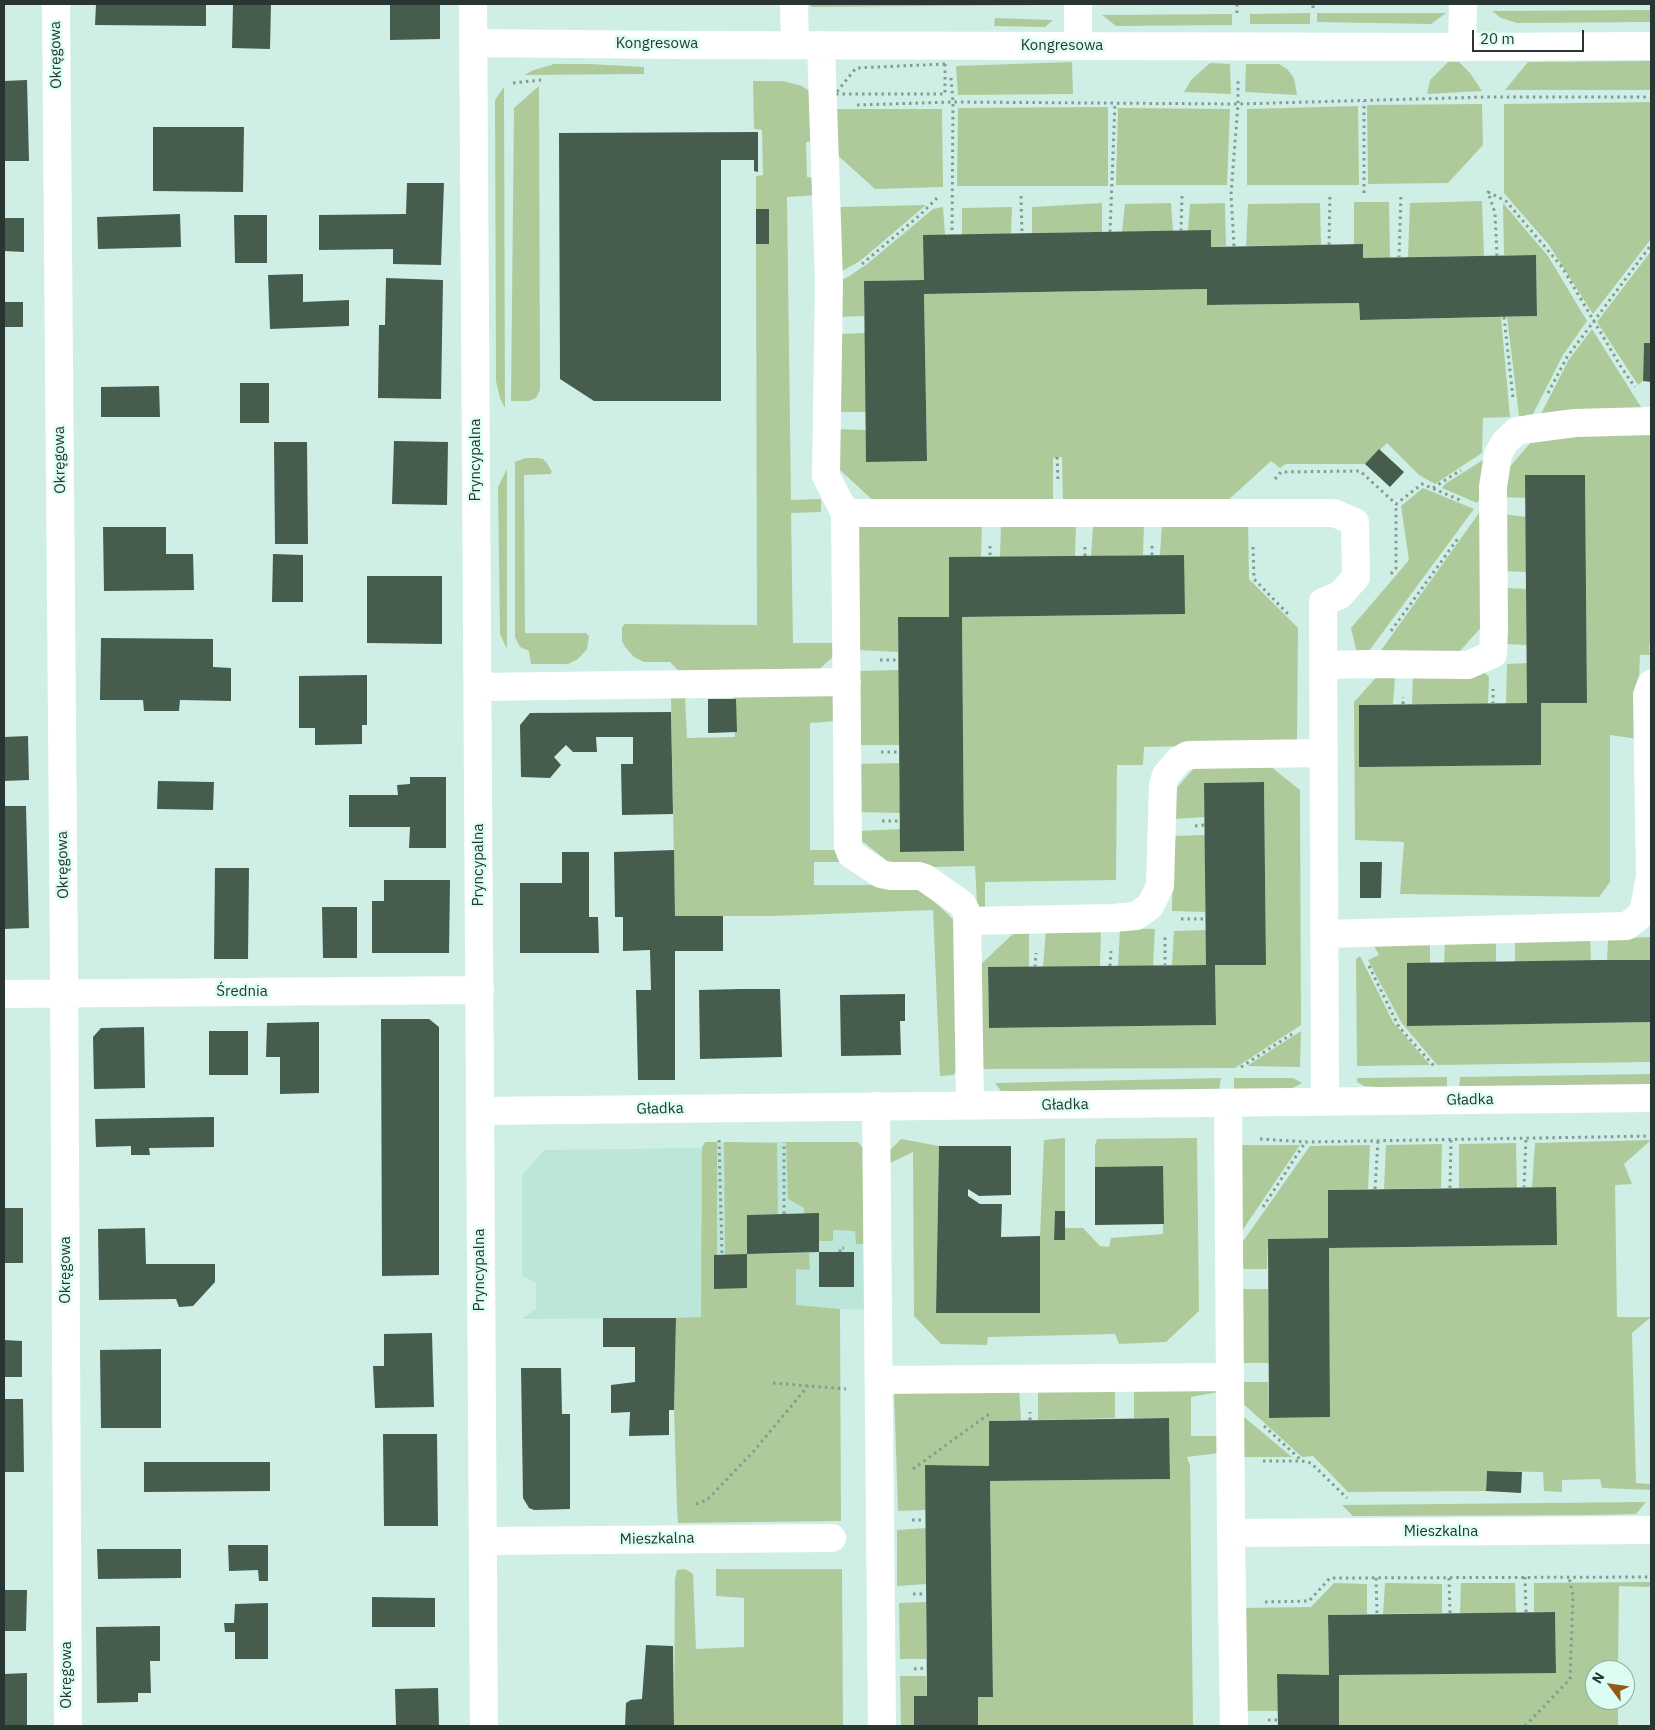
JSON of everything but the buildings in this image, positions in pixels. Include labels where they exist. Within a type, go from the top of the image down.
[{"type":"street","name":"Okręgowa","points":[[56,4],[68,1726]]},
{"type":"street","name":"Pryncypalna","points":[[473,4],[484,1726]]},
{"type":"street","points":[[794,4],[795,44]]},
{"type":"street","points":[[1078,4],[1078,46]]},
{"type":"street","points":[[1462,48],[1463,4]]},
{"type":"street","name":"Kongresowa","points":[[473,43],[1462,48],[1651,46]]},
{"type":"street","points":[[821,45],[830,282],[826,476],[845,513],[848,846],[851,854],[881,874],[925,878],[962,904],[967,913],[970,1106]]},
{"type":"street","points":[[1323,665],[1468,665],[1493,654],[1493,487],[1498,454],[1505,442],[1523,430],[1576,423],[1651,422]]},
{"type":"street","points":[[845,513],[1334,513],[1355,522],[1356,577],[1340,595],[1322,602],[1324,934],[1317,1102]]},
{"type":"street","points":[[478,687],[847,682]]},
{"type":"street","points":[[1324,934],[1627,926],[1643,913],[1650,877],[1647,695],[1651,684]]},
{"type":"street","points":[[968,921],[1136,916],[1150,906],[1160,886],[1163,785],[1166,775],[1179,760],[1188,755],[1323,753]]},
{"type":"street","name":"Średnia","points":[[4,994],[480,990]]},
{"type":"street","name":"Gładka","points":[[480,1111],[1651,1098]]},
{"type":"street","points":[[1228,1103],[1234,1726]]},
{"type":"street","points":[[876,1106],[882,1726]]},
{"type":"street","points":[[879,1386],[1022,1379],[1230,1378]]},
{"type":"street","name":"Mieszkalna","points":[[1231,1533],[1651,1530]]},
{"type":"street","name":"Mieszkalna","points":[[483,1541],[832,1538]]},
{"type":"path","points":[[1234,246],[1231,194],[1238,104],[1237,4]]},
{"type":"path","points":[[948,46],[953,102],[952,235]]},
{"type":"path","points":[[824,106],[953,102],[1238,104],[1487,97],[1651,97]]},
{"type":"path","points":[[1364,101],[1364,193]]},
{"type":"path","points":[[1110,232],[1115,103]]},
{"type":"path","points":[[1497,256],[1495,214],[1488,192],[1506,201],[1562,266],[1593,321],[1636,388]]},
{"type":"path","points":[[1399,258],[1401,193]]},
{"type":"path","points":[[1329,245],[1330,194]]},
{"type":"path","points":[[1181,231],[1182,195]]},
{"type":"path","points":[[1021,196],[1022,234]]},
{"type":"path","points":[[830,282],[861,265],[920,215],[938,197]]},
{"type":"path","points":[[1523,430],[1567,357],[1651,245]]},
{"type":"path","points":[[1504,317],[1523,430]]},
{"type":"path","points":[[1368,664],[1463,531]]},
{"type":"path","points":[[1173,919],[1206,919]]},
{"type":"path","points":[[1353,933],[1391,1013],[1400,1027],[1438,1070]]},
{"type":"path","points":[[1234,1072],[1298,1030]]},
{"type":"path","points":[[1260,1211],[1306,1142],[1317,1102]]},
{"type":"path","points":[[719,1136],[722,1255]]},
{"type":"path","points":[[784,1136],[784,1214]]},
{"type":"path","points":[[1524,1188],[1526,1138]]},
{"type":"path","points":[[1375,1189],[1378,1140]]},
{"type":"path","points":[[913,1470],[1016,1392],[1022,1379]]},
{"type":"path","points":[[773,1383],[808,1386],[879,1386]]},
{"type":"path","points":[[691,1506],[707,1500],[753,1452],[808,1386]]},
{"type":"path","points":[[1230,1462],[1302,1461],[1311,1463],[1346,1498],[1356,1498]]},
{"type":"path","points":[[1525,1577],[1526,1612]]},
{"type":"path","points":[[1525,1726],[1570,1679],[1573,1596],[1570,1577]]},
{"type":"path","points":[[1233,1602],[1309,1601],[1330,1578],[1651,1577]]},
{"type":"path","points":[[1376,1578],[1377,1614]]},
{"type":"path","points":[[1449,1578],[1450,1613]]},
{"type":"shaded area","points":[[705,1142],[858,1142],[870,1310],[843,1309],[701,1318],[521,1319],[536,1309],[536,1283],[522,1276],[522,1175],[544,1150],[701,1148]]},
{"type":"green space","points":[[809,4],[1054,4],[1054,5],[812,7]]},
{"type":"green space","points":[[1651,10],[1651,22],[1517,23],[1501,18],[1492,11]]},
{"type":"green space","points":[[1310,13],[1310,24],[1250,24],[1250,14]]},
{"type":"green space","points":[[1317,13],[1446,13],[1431,24],[1317,22]]},
{"type":"green space","points":[[1232,14],[1232,25],[1116,26],[1102,15]]},
{"type":"green space","points":[[995,18],[1053,20],[1045,27],[994,26]]},
{"type":"green space","points":[[1651,61],[1651,90],[1505,90],[1528,62]]},
{"type":"green space","points":[[1072,62],[1073,94],[958,95],[956,66]]},
{"type":"green space","points":[[1448,62],[1459,62],[1470,73],[1482,91],[1427,94],[1430,80]]},
{"type":"green space","points":[[1210,63],[1230,64],[1231,94],[1184,92],[1191,80]]},
{"type":"green space","points":[[554,64],[644,67],[644,74],[524,75]]},
{"type":"green space","points":[[1246,64],[1279,64],[1287,69],[1294,78],[1297,95],[1245,92]]},
{"type":"green space","points":[[753,81],[783,81],[802,86],[809,91],[816,141],[806,142],[807,177],[817,178],[818,195],[787,197],[791,500],[821,499],[821,512],[791,513],[793,643],[838,643],[838,652],[813,675],[686,678],[670,662],[644,662],[634,657],[622,641],[622,627],[625,624],[757,625],[756,244],[769,244],[769,209],[756,209],[756,176],[763,175],[762,130],[754,129]]},
{"type":"green space","points":[[539,86],[540,390],[536,398],[529,401],[511,401],[514,108]]},
{"type":"green space","points":[[504,87],[505,408],[500,398],[496,381],[495,100]]},
{"type":"green space","points":[[1651,102],[1651,239],[1593,314],[1549,245],[1504,193],[1504,104]]},
{"type":"green space","points":[[1482,104],[1483,145],[1448,183],[1368,184],[1367,105]]},
{"type":"green space","points":[[1358,106],[1359,185],[1247,185],[1247,109]]},
{"type":"green space","points":[[1108,107],[1108,186],[957,186],[958,108]]},
{"type":"green space","points":[[1118,108],[1230,109],[1227,185],[1116,185]]},
{"type":"green space","points":[[836,109],[942,109],[943,187],[875,189],[834,152]]},
{"type":"green space","points":[[1482,201],[1484,256],[1408,257],[1410,203]]},
{"type":"green space","points":[[1354,202],[1389,202],[1390,258],[1363,258],[1354,244]]},
{"type":"green space","points":[[1102,203],[1102,232],[1032,233],[1032,207]]},
{"type":"green space","points":[[1171,203],[1173,231],[1122,232],[1125,204]]},
{"type":"green space","points":[[1225,203],[1226,246],[1211,247],[1188,231],[1190,204]]},
{"type":"green space","points":[[1320,203],[1321,245],[1246,246],[1248,204]]},
{"type":"green space","points":[[1503,203],[1548,256],[1587,321],[1563,355],[1532,416],[1519,416],[1507,317],[1537,316],[1536,255],[1504,255]]},
{"type":"green space","points":[[926,205],[860,261],[835,275],[834,213],[841,207]]},
{"type":"green space","points":[[943,207],[945,235],[924,280],[864,281],[864,316],[837,317],[835,283],[867,264],[933,209]]},
{"type":"green space","points":[[1012,207],[1011,234],[962,235],[962,208]]},
{"type":"green space","points":[[1651,251],[1651,343],[1644,343],[1643,381],[1638,385],[1597,322]]},
{"type":"green space","points":[[1207,289],[1207,305],[1359,303],[1360,320],[1501,317],[1510,417],[1483,418],[1482,453],[1435,484],[1419,475],[1387,443],[1365,464],[1286,464],[1280,468],[1271,461],[1225,503],[1063,503],[1062,457],[1053,458],[1053,504],[880,507],[838,468],[837,429],[866,430],[867,462],[927,461],[924,294]]},
{"type":"green space","points":[[1592,329],[1646,415],[1540,416],[1568,361]]},
{"type":"green space","points":[[865,333],[866,412],[840,412],[839,334]]},
{"type":"green space","points":[[1651,431],[1650,655],[1640,655],[1638,739],[1610,735],[1610,882],[1599,897],[1400,894],[1404,842],[1355,840],[1354,702],[1381,672],[1395,676],[1393,704],[1359,705],[1359,766],[1541,765],[1541,703],[1587,703],[1585,475],[1525,475],[1526,498],[1503,497],[1501,477],[1538,434]]},
{"type":"green space","points":[[525,458],[543,459],[552,472],[550,474],[524,475],[525,633],[586,633],[589,636],[587,649],[578,659],[568,664],[531,664],[529,651],[520,647],[515,637],[515,462]]},
{"type":"green space","points":[[1483,460],[1484,493],[1477,503],[1442,488],[1445,484]]},
{"type":"green space","points":[[507,469],[507,649],[500,634],[498,487]]},
{"type":"green space","points":[[1423,488],[1474,509],[1363,659],[1357,653],[1351,628],[1409,560],[1401,506]]},
{"type":"green space","points":[[1484,506],[1486,622],[1458,653],[1377,656]]},
{"type":"green space","points":[[1503,514],[1526,517],[1526,572],[1503,571]]},
{"type":"green space","points":[[1248,521],[1249,579],[1298,628],[1297,744],[1144,747],[1143,765],[1117,765],[1116,880],[985,882],[985,913],[977,905],[975,866],[896,868],[857,837],[860,831],[900,829],[900,852],[964,851],[962,617],[1184,614],[1184,555],[1160,555],[1162,524]]},
{"type":"green space","points":[[1098,523],[1144,524],[1143,555],[1091,556],[1093,527]]},
{"type":"green space","points":[[861,524],[982,525],[981,557],[949,617],[898,617],[898,652],[856,650],[856,531]]},
{"type":"green space","points":[[1001,524],[1076,524],[1075,556],[1000,557]]},
{"type":"green space","points":[[1505,588],[1526,589],[1527,645],[1505,644]]},
{"type":"green space","points":[[1527,663],[1527,703],[1506,703],[1507,664]]},
{"type":"green space","points":[[899,670],[899,745],[857,745],[857,671]]},
{"type":"green space","points":[[1413,672],[1485,673],[1489,677],[1488,704],[1412,704]]},
{"type":"green space","points":[[839,694],[838,721],[810,723],[810,850],[840,850],[839,862],[814,862],[814,885],[917,885],[957,923],[959,1069],[953,1075],[940,1076],[933,910],[774,916],[675,916],[671,698],[685,697],[687,738],[735,737],[733,695]]},
{"type":"green space","points":[[1265,762],[1300,790],[1301,1025],[1235,1068],[984,1069],[977,1061],[977,968],[1017,930],[1029,930],[1029,967],[988,968],[989,1028],[1216,1025],[1215,965],[1266,964],[1264,782],[1204,783],[1205,817],[1173,819],[1171,794],[1198,764]]},
{"type":"green space","points":[[899,763],[900,813],[857,812],[857,764]]},
{"type":"green space","points":[[1205,835],[1205,912],[1172,911],[1173,836]]},
{"type":"green space","points":[[1120,928],[1155,929],[1153,966],[1118,966]]},
{"type":"green space","points":[[1101,929],[1100,966],[1043,967],[1046,930]]},
{"type":"green space","points":[[1206,930],[1206,965],[1172,965],[1174,931]]},
{"type":"green space","points":[[1651,937],[1651,960],[1607,961],[1608,939]]},
{"type":"green space","points":[[1590,938],[1591,961],[1515,962],[1515,940]]},
{"type":"green space","points":[[1496,940],[1496,962],[1444,963],[1445,941]]},
{"type":"green space","points":[[1430,941],[1430,963],[1407,963],[1408,1025],[1651,1022],[1651,1062],[1437,1065],[1401,1022],[1368,960],[1379,955],[1374,946]]},
{"type":"green space","points":[[1360,956],[1393,1022],[1430,1065],[1357,1066],[1356,959]]},
{"type":"green space","points":[[1301,1031],[1300,1067],[1247,1066]]},
{"type":"green space","points":[[1651,1074],[1651,1085],[1459,1088],[1460,1077]]},
{"type":"green space","points":[[1447,1077],[1447,1090],[1412,1090],[1364,1086],[1357,1082],[1357,1078]]},
{"type":"green space","points":[[1221,1078],[1219,1091],[1001,1091],[995,1083]]},
{"type":"green space","points":[[1234,1078],[1293,1078],[1302,1083],[1289,1090],[1234,1091]]},
{"type":"green space","points":[[1065,1138],[1065,1211],[1055,1211],[1054,1240],[1065,1240],[1065,1228],[1083,1228],[1100,1246],[1109,1247],[1111,1238],[1163,1234],[1163,1167],[1095,1167],[1095,1145],[1097,1139],[1197,1138],[1199,1311],[1166,1342],[1119,1344],[1115,1334],[988,1337],[987,1345],[941,1344],[914,1316],[913,1152],[888,1164],[887,1153],[901,1139],[939,1146],[936,1313],[1040,1313],[1040,1236],[1044,1140]]},
{"type":"green space","points":[[1651,1140],[1624,1164],[1632,1184],[1615,1185],[1617,1317],[1651,1317],[1632,1333],[1636,1483],[1651,1484],[1651,1490],[1602,1488],[1600,1479],[1562,1480],[1562,1492],[1544,1491],[1543,1472],[1487,1471],[1486,1491],[1348,1492],[1313,1456],[1302,1457],[1238,1399],[1238,1382],[1268,1382],[1269,1418],[1330,1417],[1329,1248],[1556,1245],[1556,1187],[1532,1187],[1535,1143]]},
{"type":"green space","points":[[705,1142],[717,1142],[717,1255],[714,1255],[714,1288],[747,1288],[747,1255],[725,1255],[724,1142],[777,1143],[778,1214],[747,1215],[747,1254],[809,1253],[810,1270],[796,1269],[796,1305],[840,1309],[841,1521],[678,1523],[674,1410],[676,1318],[701,1317],[702,1148]]},
{"type":"green space","points":[[786,1142],[858,1142],[870,1157],[870,1244],[856,1244],[855,1231],[833,1230],[833,1241],[819,1241],[819,1214],[804,1214],[804,1208],[788,1199]]},
{"type":"green space","points":[[1516,1143],[1517,1188],[1459,1188],[1459,1144]]},
{"type":"green space","points":[[1442,1144],[1441,1188],[1384,1189],[1386,1145]]},
{"type":"green space","points":[[1241,1145],[1300,1145],[1236,1240]]},
{"type":"green space","points":[[1370,1145],[1368,1189],[1328,1190],[1328,1238],[1268,1239],[1267,1269],[1237,1269],[1237,1250],[1310,1146]]},
{"type":"green space","points":[[1238,1289],[1268,1289],[1269,1363],[1237,1363]]},
{"type":"green space","points":[[1211,1384],[1218,1392],[1191,1397],[1191,1436],[1218,1436],[1219,1453],[1187,1457],[1190,1465],[1193,1726],[978,1726],[978,1697],[993,1697],[990,1481],[1170,1479],[1169,1418],[1134,1418],[1134,1388]]},
{"type":"green space","points":[[1019,1386],[1021,1420],[989,1421],[989,1466],[925,1465],[926,1510],[898,1511],[894,1390]]},
{"type":"green space","points":[[1115,1388],[1115,1418],[1038,1420],[1038,1389]]},
{"type":"green space","points":[[1238,1412],[1292,1457],[1239,1457]]},
{"type":"green space","points":[[1646,1502],[1636,1514],[1593,1515],[1353,1516],[1342,1505]]},
{"type":"green space","points":[[926,1528],[926,1584],[897,1586],[897,1530]]},
{"type":"green space","points":[[685,1569],[693,1574],[696,1649],[744,1647],[744,1598],[716,1596],[716,1569],[842,1569],[843,1726],[674,1726],[675,1579],[677,1570]]},
{"type":"green space","points":[[1651,1582],[1651,1585],[1648,1587],[1619,1586],[1618,1660],[1585,1660],[1585,1710],[1618,1710],[1618,1726],[1339,1726],[1339,1675],[1556,1672],[1555,1612],[1534,1612],[1534,1583]]},
{"type":"green space","points":[[1334,1583],[1367,1584],[1367,1614],[1328,1615],[1329,1675],[1277,1675],[1278,1711],[1242,1711],[1241,1608],[1311,1607]]},
{"type":"green space","points":[[1385,1583],[1442,1584],[1442,1613],[1383,1614]]},
{"type":"green space","points":[[1461,1583],[1515,1583],[1516,1613],[1460,1613]]},
{"type":"green space","points":[[926,1602],[926,1659],[900,1659],[899,1603]]},
{"type":"green space","points":[[900,1676],[926,1676],[927,1696],[914,1696],[914,1726],[901,1726]]}]
